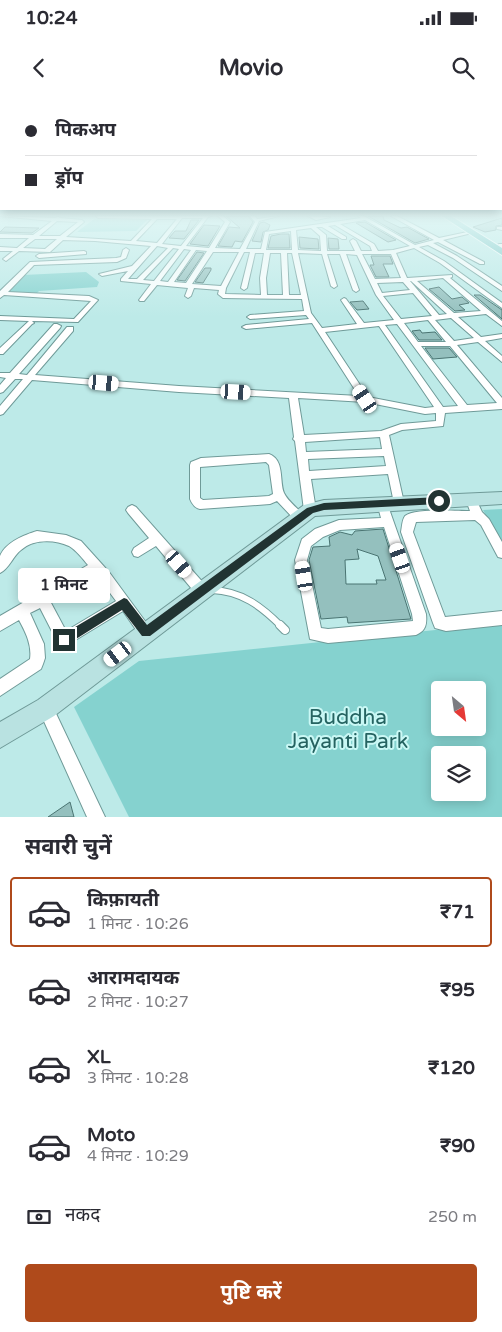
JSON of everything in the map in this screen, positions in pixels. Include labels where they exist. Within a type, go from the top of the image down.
[{"type":"street","points":[[8,249],[48,251],[50,249]]},
{"type":"street","points":[[152,249],[123,280],[154,284],[223,288]]},
{"type":"street","points":[[138,282],[169,249]]},
{"type":"street","points":[[142,300],[180,249]]},
{"type":"street","points":[[169,285],[194,249]]},
{"type":"street","points":[[206,249],[324,253],[376,253],[402,249]]},
{"type":"street","points":[[324,249],[334,286]]},
{"type":"street","points":[[356,249],[379,295],[398,323],[465,409]]},
{"type":"street","points":[[421,249],[459,275],[502,308]]},
{"type":"street","points":[[441,249],[502,289]]},
{"type":"street","points":[[458,249],[482,263]]},
{"type":"street","points":[[6,259],[17,250]]},
{"type":"street","points":[[32,263],[117,260],[123,258],[126,250]]},
{"type":"street","points":[[188,296],[189,286],[210,250]]},
{"type":"street","points":[[243,251],[223,288],[221,294],[223,296],[305,297]]},
{"type":"street","points":[[244,288],[253,252]]},
{"type":"street","points":[[264,297],[265,252]]},
{"type":"street","points":[[284,252],[286,298]]},
{"type":"street","points":[[295,252],[308,313],[365,399]]},
{"type":"street","points":[[342,252],[356,290]]},
{"type":"street","points":[[392,252],[409,279],[414,291],[451,344],[502,405]]},
{"type":"street","points":[[1,294],[35,258],[84,253]]},
{"type":"street","points":[[102,274],[133,268]]},
{"type":"street","points":[[374,282],[459,275]]},
{"type":"street","points":[[444,276],[502,324]]},
{"type":"street","points":[[409,279],[502,360]]},
{"type":"street","points":[[379,295],[414,291]]},
{"type":"street","points":[[0,318],[76,322],[95,300],[89,298],[1,294]]},
{"type":"street","points":[[344,300],[362,326]]},
{"type":"street","points":[[320,330],[398,323],[486,312],[502,308]]},
{"type":"street","points":[[250,317],[308,313]]},
{"type":"street","points":[[246,327],[313,320]]},
{"type":"street","points":[[0,352],[30,323]]},
{"type":"street","points":[[298,439],[384,433],[401,427],[440,424],[440,411],[381,324]]},
{"type":"street","points":[[0,390],[57,326]]},
{"type":"street","points":[[0,412],[70,329]]},
{"type":"street","points":[[415,344],[451,344],[478,338],[502,336]]},
{"type":"street","points":[[0,375],[179,390],[365,399],[418,409],[440,411],[502,405]]},
{"type":"street","points":[[293,395],[304,475],[305,514]]},
{"type":"street","points":[[384,433],[392,470],[387,522],[421,619],[418,626],[328,636],[315,634],[301,560],[306,543],[319,533],[339,525],[387,522]]},
{"type":"street","points":[[301,456],[388,452]]},
{"type":"street","points":[[279,496],[270,500],[200,505],[195,500],[194,465],[201,462],[269,458],[274,464],[279,496],[305,514]]},
{"type":"street","points":[[304,475],[392,470]]},
{"type":"street","points":[[502,498],[475,508],[414,518],[409,520],[407,532],[440,623],[502,618]]},
{"type":"street","points":[[0,736],[46,708],[305,514],[324,506],[390,503],[475,508]]},
{"type":"street","points":[[475,508],[502,553]]},
{"type":"street","points":[[132,510],[202,591]]},
{"type":"street","points":[[0,567],[18,543],[34,536],[45,536],[76,544],[146,632]]},
{"type":"street","points":[[138,552],[157,539]]},
{"type":"street","points":[[0,624],[96,567]]},
{"type":"street","points":[[42,599],[64,640],[124,603]]},
{"type":"street","points":[[0,688],[36,664],[38,659],[39,651],[22,611]]},
{"type":"street","points":[[46,708],[96,817]]},
{"type":"lane","points":[[202,591],[225,590],[236,592],[257,605],[285,630]]},
{"type":"green space","points":[[86,272],[99,282],[97,287],[39,291],[37,293],[9,292],[23,275]]},
{"type":"green space","points":[[502,509],[502,545],[483,510]]},
{"type":"green space","name":"Buddha Jayanti Park","points":[[502,623],[502,817],[129,817],[74,707],[139,661]]},
{"type":"building","points":[[197,252],[204,253],[185,281],[177,280]]},
{"type":"building","points":[[371,256],[390,256],[393,264],[383,264],[389,277],[376,277],[370,265],[374,265]]},
{"type":"building","points":[[205,268],[211,268],[211,270],[203,283],[195,282]]},
{"type":"building","points":[[439,287],[452,299],[462,297],[469,303],[459,305],[465,310],[455,311],[429,289]]},
{"type":"building","points":[[474,295],[480,295],[502,310],[502,319]]},
{"type":"building","points":[[363,301],[369,309],[357,310],[350,302]]},
{"type":"building","points":[[420,330],[422,333],[435,332],[442,340],[419,340],[412,331]]},
{"type":"building","points":[[425,348],[449,348],[457,357],[433,359]]},
{"type":"building","points":[[383,529],[411,619],[348,623],[347,617],[321,619],[309,560],[313,547],[330,546],[329,537],[340,532],[352,535],[355,531]],"holes":[[[357,549],[378,556],[386,580],[376,580],[377,584],[346,584],[345,560],[359,559]]]},
{"type":"building","points":[[70,802],[74,817],[48,817]]},
{"type":"route","points":[[64,640],[124,603],[146,632],[310,510],[324,506],[439,501]]}]
